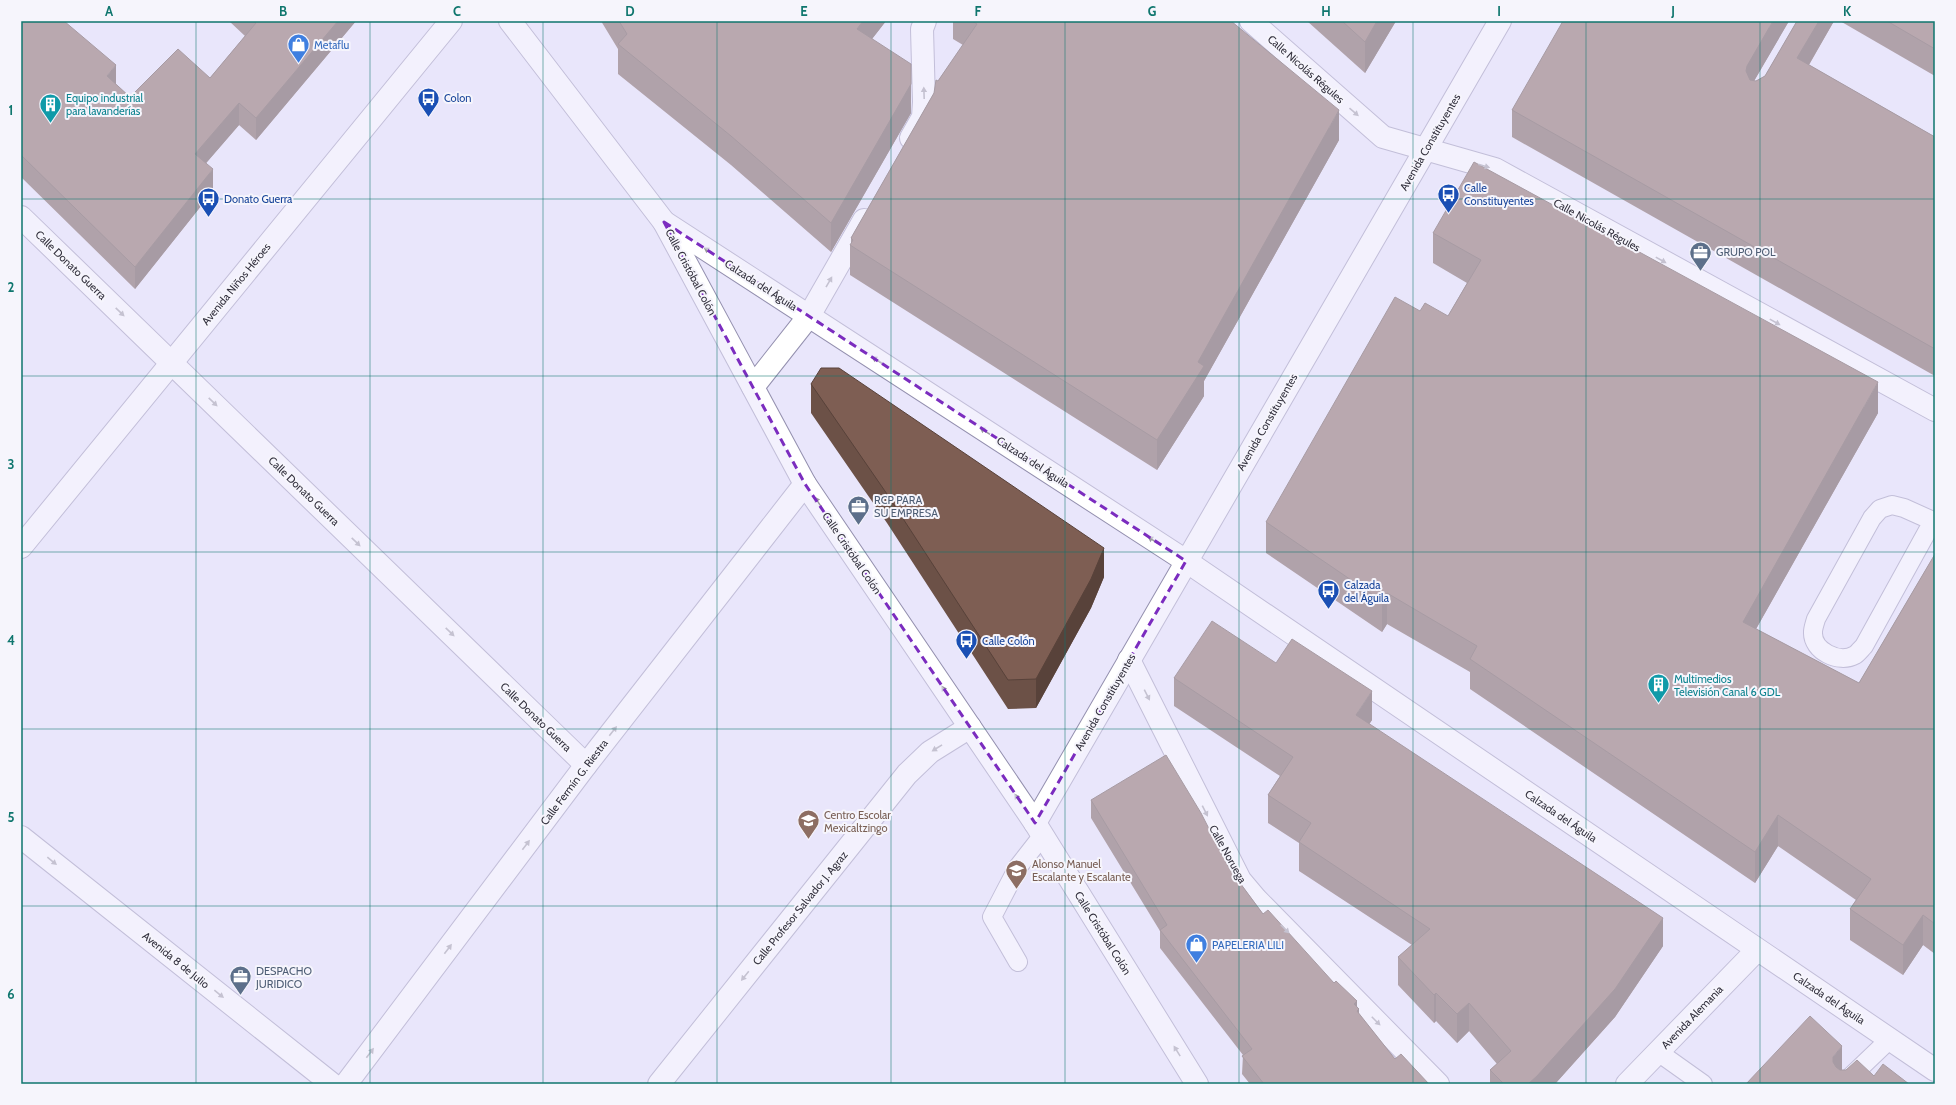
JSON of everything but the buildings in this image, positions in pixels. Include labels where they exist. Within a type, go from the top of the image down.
[{"type":"street","name":"Avenida Niños Héroes","points":[[21,547],[451,21]]},
{"type":"street","name":"Calle Cristóbal Colón","points":[[510,21],[664,222],[805,484],[1039,829],[1197,1084]]},
{"type":"street","points":[[900,158],[923,117],[922,29],[925,21]]},
{"type":"street","name":"Calle Nicolás Régules","points":[[1251,21],[1383,137],[1495,169],[1935,410]]},
{"type":"street","name":"Avenida Constituyentes","points":[[1039,829],[1129,660],[1500,21]]},
{"type":"street","points":[[753,387],[810,316],[872,206]]},
{"type":"street","name":"Calle Donato Guerra","points":[[21,217],[586,765]]},
{"type":"street","name":"Calzada del Águila","points":[[664,222],[1186,561],[1935,1070]]},
{"type":"street","name":"Calle Fermín G. Riestra","points":[[346,1084],[586,765],[805,484]]},
{"type":"street","name":"Calle Noruega","points":[[1129,660],[1240,880],[1256,899],[1438,1084]]},
{"type":"street","name":"Calle Profesor Salvador J. Agraz","points":[[659,1084],[907,774],[930,752],[970,727]]},
{"type":"street","name":"Avenida 8 de Julio","points":[[21,837],[332,1084]]},
{"type":"street","name":"Avenida Alemania","points":[[1627,1084],[1757,950]]},
{"type":"lane","points":[[1892,505],[1934,519],[1856,655],[1844,658],[1833,656],[1816,645],[1813,632],[1816,619],[1872,518],[1880,510],[1892,505]]},
{"type":"lane","points":[[1018,962],[992,917],[1039,829]]},
{"type":"lane","points":[[1843,1084],[1890,1039]]},
{"type":"lane","points":[[1658,1052],[1703,1084]]},
{"type":"highlighted area","points":[[664,222],[1186,561],[1035,823],[805,484]]},
{"type":"place","name":"Metaflu","points":[[298,64]]},
{"type":"place","name":"Colon","points":[[429,118]]},
{"type":"place","name":"Equipo industrial para lavanderías","points":[[50,124]]},
{"type":"place","name":"Calle Constituyentes","points":[[1449,214]]},
{"type":"place","name":"Donato Guerra","points":[[209,218]]},
{"type":"place","name":"GRUPO POL","points":[[1700,272]]},
{"type":"place","name":"RCP PARA SU EMPRESA","points":[[858,526]]},
{"type":"place","name":"Calzada del Águila","points":[[1329,610]]},
{"type":"place","name":"Calle Colón","points":[[967,660]]},
{"type":"place","name":"Multimedios Televisión Canal 6 GDL","points":[[1658,704]]},
{"type":"place","name":"Centro Escolar Mexicaltzingo","points":[[808,840]]},
{"type":"place","name":"Alonso Manuel Escalante y Escalante","points":[[1016,890]]},
{"type":"place","name":"PAPELERIA LILI","points":[[1196,964]]},
{"type":"place","name":"DESPACHO JURIDICO","points":[[240,996]]}]
